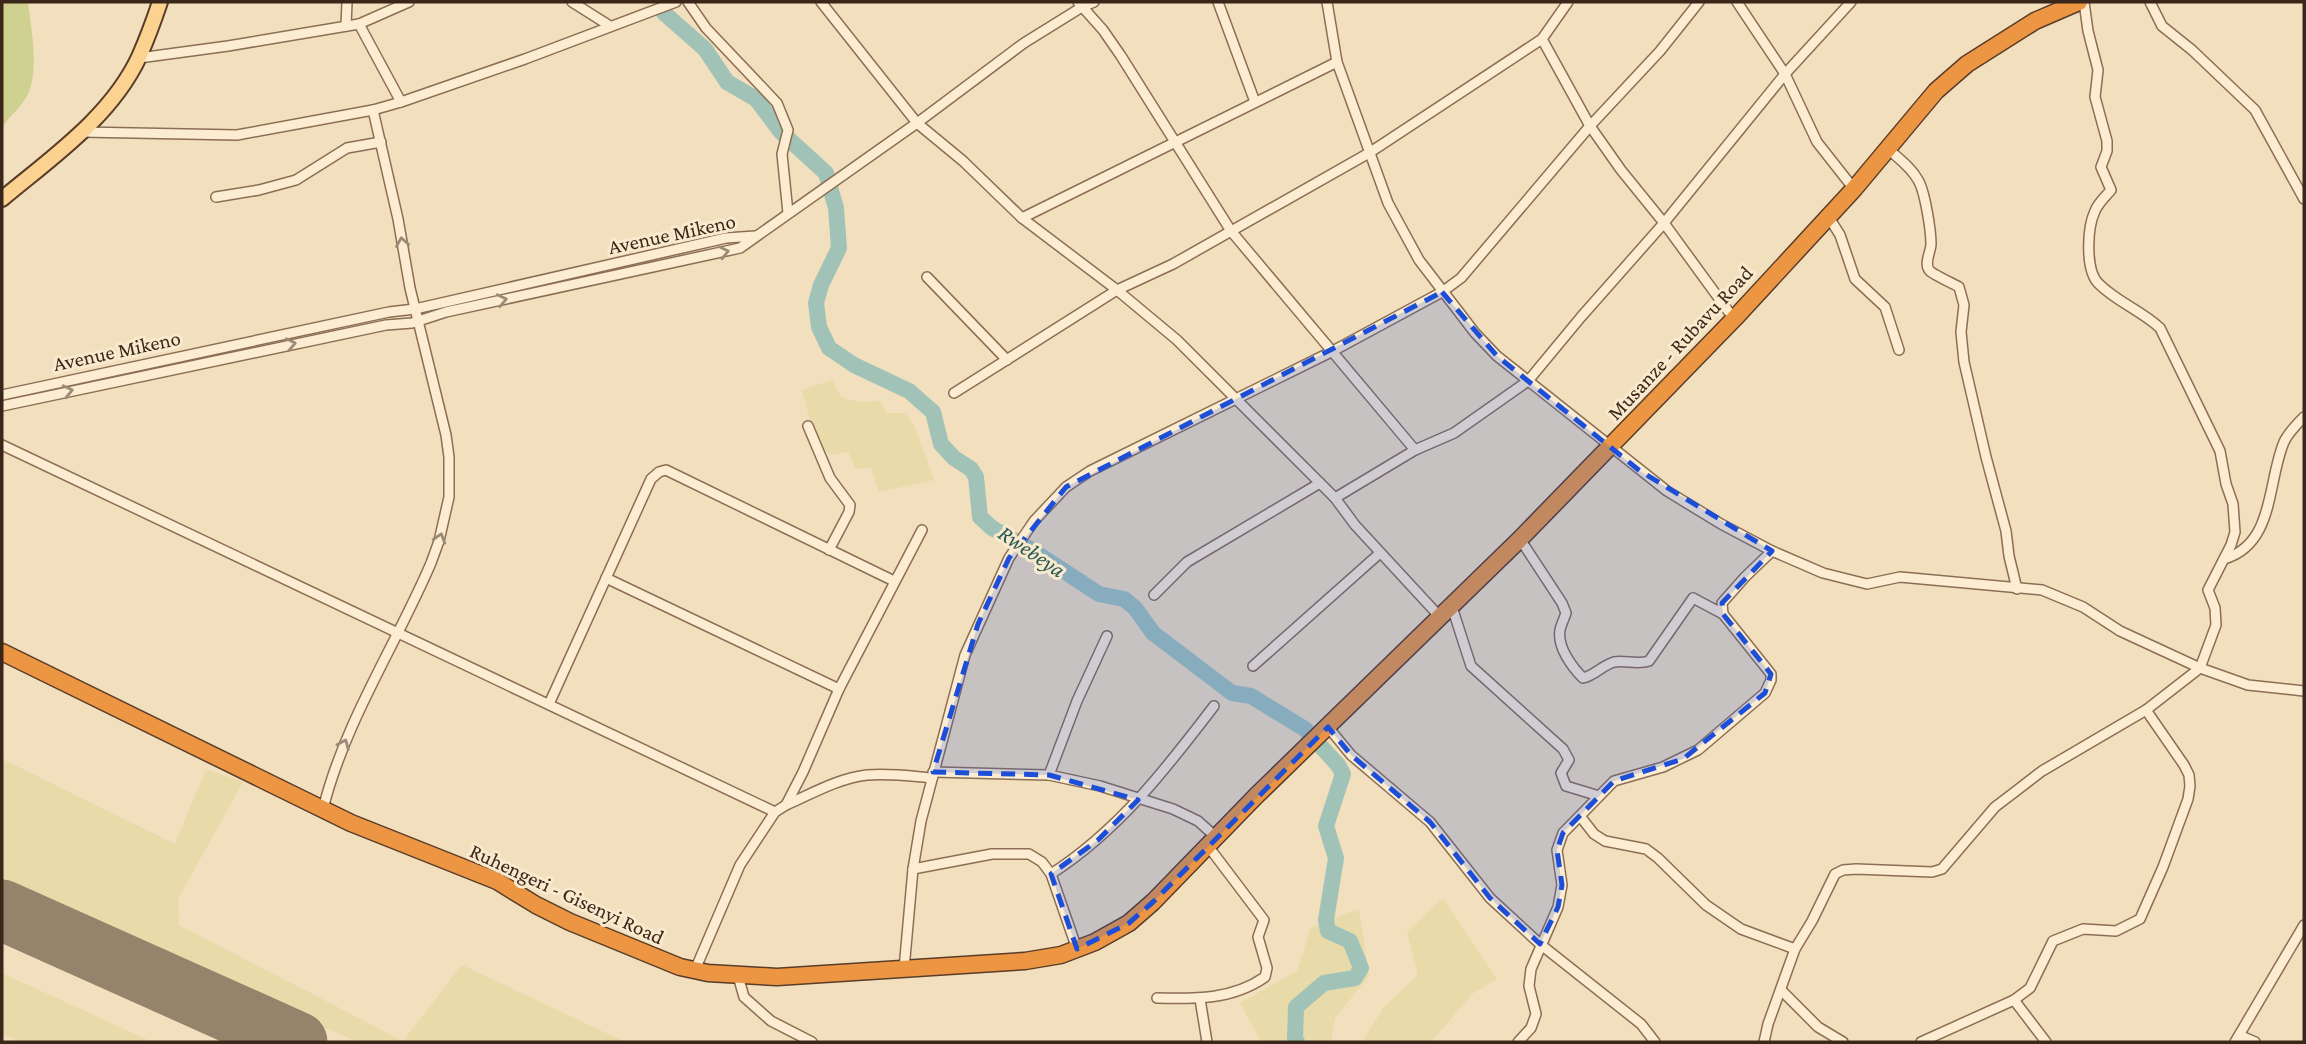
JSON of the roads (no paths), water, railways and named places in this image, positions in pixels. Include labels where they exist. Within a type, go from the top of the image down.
[{"type":"highway","name":"Musanze - Rubavu Road","points":[[1295,760],[1520,539],[1734,319],[1854,189],[1936,91],[1967,64],[2035,20],[2082,2]]},
{"type":"highway","name":"Ruhengeri - Gisenyi Road","points":[[2,652],[380,835],[497,881],[570,922],[664,962],[738,976],[777,977],[1026,961],[1061,955],[1077,949],[1129,923],[1295,760]]},
{"type":"main road","points":[[2,200],[80,132],[116,94],[139,58],[160,2]]},
{"type":"street","points":[[346,26],[347,2]]},
{"type":"street","points":[[139,58],[359,24],[409,2]]},
{"type":"street","points":[[572,2],[610,26]]},
{"type":"street","points":[[80,132],[237,135],[373,110],[401,103],[676,2]]},
{"type":"street","points":[[688,2],[723,47],[777,103],[788,130],[783,150],[788,213]]},
{"type":"street","points":[[821,2],[917,123],[963,161],[1022,218],[1117,290],[1177,340],[1335,498],[1380,553],[1446,612],[1471,666],[1563,749],[1569,760],[1561,773],[1566,786],[1599,796]]},
{"type":"street","points":[[755,236],[822,191],[1080,4],[1094,2]]},
{"type":"street","points":[[1218,2],[1255,102]]},
{"type":"street","points":[[1327,2],[1337,62],[1369,153],[1388,202],[1419,260],[1442,292],[1497,356],[1667,491],[1772,551],[1823,573],[1867,584],[1900,576],[2042,590],[2083,607],[2120,631],[2200,668],[2248,685],[2304,691]]},
{"type":"street","points":[[954,393],[1117,290],[1173,264],[1369,153],[1542,39],[1568,2]]},
{"type":"street","points":[[904,969],[913,869],[921,821],[965,655],[1009,558],[1034,521],[1066,487],[1090,471],[1331,352],[1442,292],[1461,278],[1590,126],[1660,51],[1699,2]]},
{"type":"street","points":[[1737,2],[1786,74],[1817,142],[1854,189]]},
{"type":"street","points":[[1335,498],[1415,450],[1454,433],[1528,381],[1664,223],[1786,74],[1851,2]]},
{"type":"street","points":[[1764,1042],[1795,949],[1835,874],[1856,869],[1933,872],[1942,869],[1995,807],[2015,791],[2042,771],[2146,710],[2200,668],[2216,625],[2215,608],[2208,590],[2231,545],[2236,518],[2220,451],[2198,401],[2160,328],[2097,283],[2090,267],[2091,222],[2095,209],[2111,190],[2101,167],[2107,151],[2107,141],[2095,97],[2098,70],[2082,2]]},
{"type":"street","points":[[2150,2],[2162,26],[2192,50],[2255,110],[2304,199]]},
{"type":"street","points":[[1080,4],[1103,30],[1231,232],[1415,450]]},
{"type":"street","points":[[359,24],[401,103]]},
{"type":"street","points":[[1542,39],[1590,126],[1734,319]]},
{"type":"street","points":[[1022,218],[1337,62]]},
{"type":"street","points":[[323,808],[331,776],[397,632],[422,586],[435,552],[449,496],[446,435],[415,309],[373,110]]},
{"type":"street","points":[[216,197],[296,180],[347,148],[381,142]]},
{"type":"street","points":[[1888,148],[1918,179],[1922,188],[1930,225],[1931,248],[1927,264],[1930,271],[1958,288],[1964,305],[1961,332],[1964,362],[2006,531],[2017,589]]},
{"type":"street","points":[[1828,216],[1840,235],[1855,279],[1885,307],[1899,350]]},
{"type":"street","name":"Avenue Mikeno","points":[[2,395],[389,312],[415,309],[726,238],[755,236]]},
{"type":"street","name":"Avenue Mikeno","points":[[2,406],[359,330],[418,321],[446,312],[740,248],[755,236]]},
{"type":"street","points":[[928,277],[1007,359]]},
{"type":"street","points":[[2224,559],[2234,556],[2246,546],[2260,528],[2269,506],[2285,439],[2304,417]]},
{"type":"street","points":[[808,426],[830,478],[850,505],[829,550]]},
{"type":"street","points":[[2,445],[775,812]]},
{"type":"street","points":[[549,704],[651,479],[659,472],[666,470],[894,581]]},
{"type":"street","points":[[1154,595],[1187,562],[1320,483]]},
{"type":"street","points":[[786,805],[839,689],[922,530]]},
{"type":"street","points":[[1518,1042],[1531,1028],[1536,1014],[1529,986],[1531,969],[1558,907],[1562,885],[1557,849],[1563,833],[1614,781],[1663,767],[1691,754],[1765,694],[1771,680],[1771,674],[1723,614],[1693,598],[1649,661],[1641,664],[1614,662],[1583,678],[1572,667],[1560,639],[1566,613],[1562,603],[1520,539]]},
{"type":"street","points":[[1723,614],[1722,603],[1772,551]]},
{"type":"street","points":[[1253,666],[1380,553]]},
{"type":"street","points":[[606,578],[839,689]]},
{"type":"street","points":[[1049,775],[1077,701],[1107,636]]},
{"type":"street","points":[[1051,874],[1098,840],[1138,800],[1214,706]]},
{"type":"street","points":[[1921,1042],[1937,1039],[2014,1000],[2030,988],[2053,941],[2082,929],[2116,931],[2140,919],[2167,856],[2188,799],[2190,786],[2184,765],[2146,710]]},
{"type":"street","points":[[1325,730],[1430,822],[1490,898],[1540,944],[1641,1024],[1655,1042]]},
{"type":"street","points":[[695,970],[740,865],[775,812],[786,805],[847,779],[866,775],[1049,775],[1100,786],[1173,809],[1198,821],[1264,920],[1258,937],[1266,968],[1265,977],[1253,985],[1225,995],[1200,999],[1157,998]]},
{"type":"street","points":[[1580,816],[1594,834],[1605,841],[1646,849],[1652,853],[1706,905],[1741,929],[1795,949]]},
{"type":"street","points":[[913,869],[992,854],[1028,854],[1042,862],[1051,874],[1077,949]]},
{"type":"street","points":[[2255,1042],[2238,1039],[2304,925]]},
{"type":"street","points":[[738,976],[744,997],[771,1021],[812,1042]]},
{"type":"street","points":[[1781,990],[1818,1027],[1843,1042]]},
{"type":"street","points":[[1200,999],[1207,1042]]},
{"type":"street","points":[[2014,1000],[2046,1042]]},
{"type":"waterway","name":"Rwebeya","points":[[664,13],[705,49],[727,82],[756,99],[781,132],[826,173],[836,208],[839,248],[821,285],[816,303],[819,327],[829,348],[854,365],[909,391],[933,412],[941,444],[954,458],[971,469],[976,477],[980,517],[992,528],[1099,594],[1124,599],[1135,608],[1153,633],[1232,693],[1251,696],[1305,729],[1338,765],[1343,774],[1326,826],[1336,858],[1326,920],[1328,931],[1350,941],[1361,968],[1355,978],[1324,983],[1296,1007],[1297,1042]]}]
